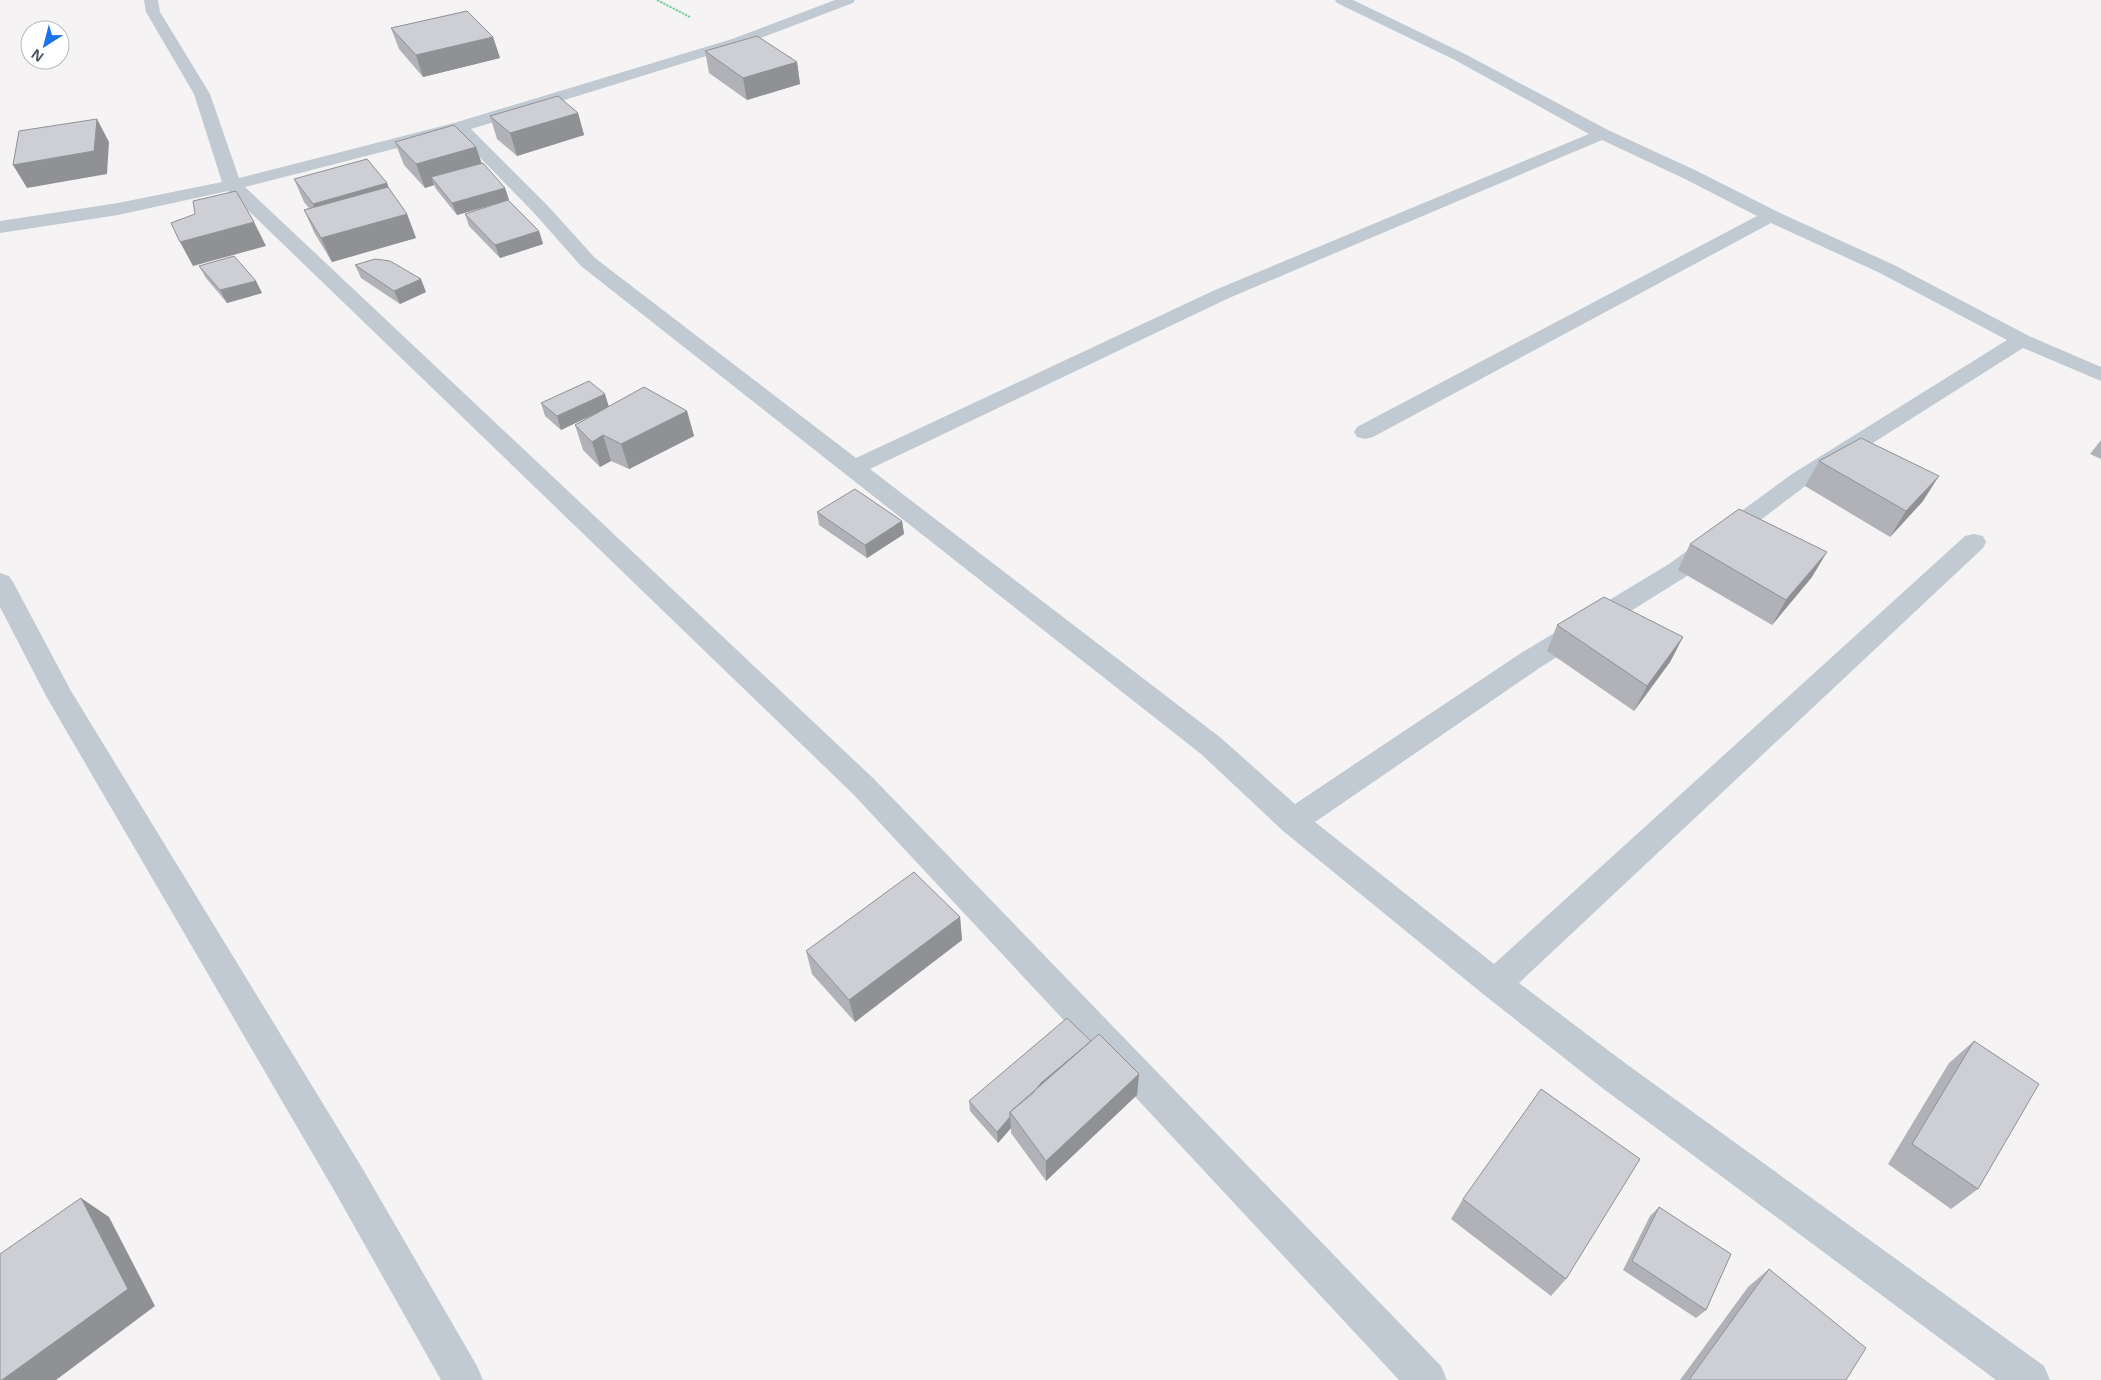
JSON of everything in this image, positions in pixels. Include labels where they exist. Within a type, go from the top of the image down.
[{"type":"street","points":[[151,0],[153,12],[202,94],[232,185],[863,786],[1426,1380]]},
{"type":"street","points":[[0,227],[118,209],[232,185],[460,126],[737,42],[848,0]]},
{"type":"street","points":[[1342,0],[1460,57],[1602,134],[1691,175],[1771,216],[1886,269],[2022,340],[2101,374]]},
{"type":"street","points":[[460,126],[498,168],[568,236],[588,262],[1212,746],[1293,821],[1495,984],[1613,1075],[2030,1380]]},
{"type":"street","points":[[853,468],[1222,294],[1602,134]]},
{"type":"street","points":[[1365,432],[1771,216]]},
{"type":"street","points":[[1293,821],[1531,660],[1678,570],[1800,479],[2022,340]]},
{"type":"street","points":[[1495,984],[1974,542]]},
{"type":"street","points":[[0,582],[60,696],[348,1179],[463,1380]]},
{"type":"building","points":[[467,11],[493,37],[416,55],[391,28]]},
{"type":"building","points":[[757,36],[797,62],[743,78],[705,51]]},
{"type":"building","points":[[558,96],[578,113],[510,133],[490,116]]},
{"type":"building","points":[[97,119],[94,151],[13,165],[19,131]]},
{"type":"building","points":[[454,125],[476,147],[416,164],[395,142]]},
{"type":"building","points":[[367,159],[387,183],[313,204],[294,179]]},
{"type":"building","points":[[483,163],[505,188],[452,203],[431,177]]},
{"type":"building","points":[[388,187],[407,214],[321,238],[304,210]]},
{"type":"building","points":[[236,191],[254,222],[180,242],[171,223],[195,214],[193,201]]},
{"type":"building","points":[[508,200],[539,231],[495,245],[465,214]]},
{"type":"building","points":[[234,256],[256,281],[220,290],[199,266]]},
{"type":"building","points":[[375,259],[390,261],[421,279],[394,291],[355,265]]},
{"type":"building","points":[[589,381],[605,394],[557,416],[541,403]]},
{"type":"building","points":[[644,387],[687,411],[621,444],[603,435],[592,442],[575,425]]},
{"type":"building","points":[[1861,438],[1939,476],[1906,511],[1819,461]]},
{"type":"building","points":[[855,489],[902,521],[865,545],[817,512]]},
{"type":"building","points":[[1739,509],[1827,552],[1786,600],[1690,544]]},
{"type":"building","points":[[1604,597],[1683,637],[1647,686],[1557,625]]},
{"type":"building","points":[[914,872],[960,917],[849,1000],[806,951]]},
{"type":"building","points":[[1067,1018],[1091,1041],[1010,1112],[1010,1117],[997,1132],[969,1101]]},
{"type":"building","points":[[1099,1034],[1139,1074],[1046,1161],[1010,1112]]},
{"type":"building","points":[[1974,1041],[2039,1084],[1978,1189],[1912,1144]]},
{"type":"building","points":[[1541,1089],[1640,1159],[1566,1279],[1463,1199]]},
{"type":"building","points":[[81,1198],[128,1289],[0,1380],[0,1254]]},
{"type":"building","points":[[1659,1207],[1731,1254],[1706,1310],[1632,1261]]},
{"type":"building","points":[[1769,1269],[1866,1348],[1846,1380],[1689,1380]]}]
